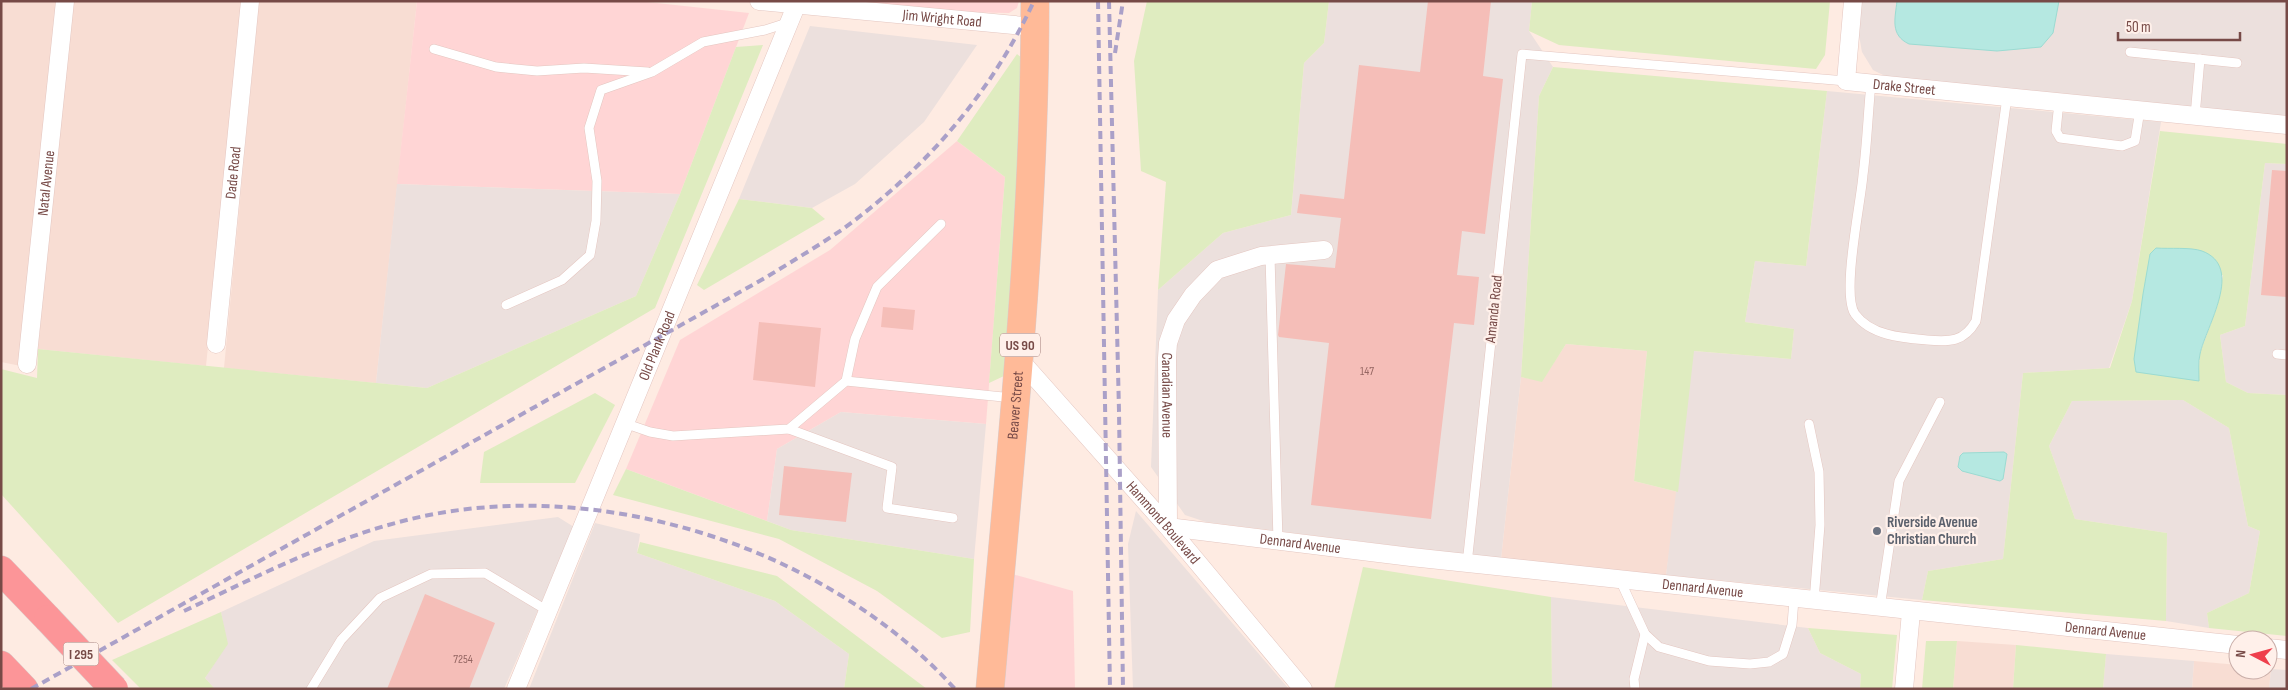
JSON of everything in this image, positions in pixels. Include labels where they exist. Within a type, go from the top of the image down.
[{"type":"highway","name":"I 295","points":[[1,570],[114,689]]},
{"type":"highway","points":[[1,664],[24,689]]},
{"type":"main road","name":"Beaver Street","points":[[990,689],[1016,398],[1030,194],[1035,14]]},
{"type":"street","name":"Natal Avenue","points":[[27,364],[65,1]]},
{"type":"street","name":"Dade Road","points":[[216,344],[250,1]]},
{"type":"street","name":"Jim Wright Road","points":[[759,1],[1035,14]]},
{"type":"street","points":[[1846,81],[1853,1]]},
{"type":"street","name":"Old Plank Road","points":[[516,689],[798,3]]},
{"type":"street","name":"Drake Street","points":[[1846,81],[2287,125]]},
{"type":"street","name":"Canadian Avenue","points":[[1168,527],[1167,358],[1172,331],[1193,295],[1217,270],[1261,256],[1324,250]]},
{"type":"street","name":"Hammond Boulevard","points":[[1019,359],[1168,527],[1303,689]]},
{"type":"street","name":"Dennard Avenue","points":[[1168,527],[1467,564],[2228,644]]},
{"type":"street","points":[[1904,689],[1911,612]]},
{"type":"lane","points":[[506,305],[562,280],[590,255],[596,220],[597,181],[589,128],[601,90],[652,72],[702,42],[765,30],[790,22]]},
{"type":"lane","points":[[434,49],[496,67],[537,71],[584,68],[652,72]]},
{"type":"lane","points":[[2130,52],[2237,63]]},
{"type":"lane","name":"Drake Street","points":[[1522,54],[1846,81]]},
{"type":"lane","name":"Amanda Road","points":[[1467,564],[1522,54]]},
{"type":"lane","points":[[2195,116],[2200,59]]},
{"type":"lane","points":[[1871,84],[1863,175],[1851,265],[1850,302],[1853,312],[1866,325],[1889,335],[1916,339],[1952,340],[1970,333],[1976,321],[2006,97]]},
{"type":"lane","points":[[2059,102],[2056,132],[2060,138],[2122,146],[2135,140],[2140,110]]},
{"type":"lane","points":[[789,429],[846,381],[855,339],[877,287],[941,224]]},
{"type":"lane","points":[[1270,256],[1278,541]]},
{"type":"lane","points":[[2277,354],[2287,355]]},
{"type":"lane","points":[[846,381],[1016,398]]},
{"type":"lane","points":[[1880,608],[1899,481],[1940,402]]},
{"type":"lane","points":[[624,423],[650,432],[673,436],[789,429],[892,467],[886,508],[953,518]]},
{"type":"lane","points":[[1809,424],[1819,472],[1820,525],[1814,601]]},
{"type":"lane","points":[[311,689],[341,640],[380,598],[430,574],[485,574],[548,611]]},
{"type":"lane","points":[[1620,580],[1645,634],[1659,647],[1709,660],[1750,664],[1769,662],[1783,654],[1792,625],[1794,599]]},
{"type":"lane","points":[[1635,689],[1634,679],[1645,634]]},
{"type":"shaded area","points":[[1,1],[60,1],[21,366],[1,362]]},
{"type":"shaded area","points":[[72,1],[243,1],[206,366],[38,349]]},
{"type":"shaded area","points":[[259,1],[417,1],[376,383],[224,368]]},
{"type":"shaded area","points":[[417,1],[638,1],[749,13],[680,194],[397,184]]},
{"type":"shaded area","points":[[851,1],[1019,1],[1017,8],[1009,13],[960,12]]},
{"type":"shaded area","points":[[1329,1],[1532,1],[1529,31],[1553,67],[1539,96],[1521,377],[1501,559],[1206,522],[1185,515],[1151,467],[1158,290],[1223,233],[1291,215],[1304,63],[1324,43]]},
{"type":"shaded area","points":[[1860,1],[2287,1],[2287,116],[1887,77],[1873,70],[1862,52],[1858,30]]},
{"type":"shaded area","points":[[810,26],[977,45],[924,122],[855,184],[812,208],[739,199]]},
{"type":"shaded area","points":[[1827,91],[2161,122],[2132,301],[2109,368],[2023,373],[2003,559],[1928,571],[1922,600],[1666,575],[1693,351],[1791,359],[1794,329],[1745,322],[1755,261],[1806,266]]},
{"type":"shaded area","points":[[957,141],[1005,177],[986,424],[841,412],[777,449],[767,521],[626,469],[680,340],[830,250]]},
{"type":"shaded area","points":[[2265,163],[2287,164],[2287,395],[2248,393],[2226,382],[2220,335],[2245,326]]},
{"type":"shaded area","points":[[397,184],[680,194],[636,296],[427,388],[376,383]]},
{"type":"shaded area","points":[[1566,344],[1647,351],[1634,481],[1678,492],[1666,575],[1501,559],[1521,377],[1542,381]]},
{"type":"shaded area","points":[[2183,400],[2229,428],[2248,526],[2260,531],[2249,593],[2207,613],[2209,628],[2166,621],[2167,533],[2075,519],[2049,446],[2072,401]]},
{"type":"shaded area","points":[[841,412],[986,424],[974,559],[791,530],[767,521],[777,449]]},
{"type":"shaded area","points":[[1136,511],[1289,689],[1133,689],[1128,544]]},
{"type":"shaded area","points":[[558,517],[574,527],[504,689],[215,689],[205,678],[227,644],[221,612],[374,541]]},
{"type":"shaded area","points":[[595,523],[640,534],[637,553],[775,601],[849,654],[844,689],[529,689]]},
{"type":"shaded area","points":[[1012,574],[1073,591],[1075,689],[1001,689]]},
{"type":"shaded area","points":[[1551,597],[1808,628],[1820,653],[1861,674],[1860,689],[1552,689]]},
{"type":"shaded area","points":[[1957,641],[2016,645],[2013,689],[1953,689]]},
{"type":"shaded area","points":[[2106,654],[2194,661],[2192,689],[2103,689]]},
{"type":"shaded area","points":[[2194,661],[2228,664],[2228,680],[2270,680],[2269,689],[2192,689]]},
{"type":"shaded area","points":[[2278,669],[2287,670],[2287,689],[2269,689],[2270,680],[2278,680]]},
{"type":"green space","points":[[1147,1],[1329,1],[1324,43],[1304,63],[1291,215],[1223,233],[1158,290],[1166,182],[1141,171],[1134,61]]},
{"type":"green space","points":[[1532,1],[1830,1],[1825,55],[1816,69],[1559,45],[1529,31]]},
{"type":"green space","points":[[763,45],[655,308],[118,623],[1,494],[1,369],[37,378],[38,349],[427,388],[636,296],[680,194],[736,47]]},
{"type":"green space","points":[[1017,54],[1023,59],[1018,177],[1004,376],[989,383],[1005,177],[957,141]]},
{"type":"green space","points":[[1553,67],[1827,91],[1806,266],[1755,261],[1745,322],[1794,329],[1791,359],[1694,351],[1678,492],[1634,481],[1647,351],[1566,344],[1542,382],[1521,377],[1539,96]]},
{"type":"green space","points":[[2160,131],[2287,144],[2287,164],[2265,163],[2245,326],[2220,335],[2226,382],[2248,393],[2287,395],[2287,636],[2278,635],[2278,630],[2209,628],[2207,613],[2249,593],[2260,531],[2248,526],[2229,428],[2183,400],[2072,401],[2049,446],[2075,519],[2167,533],[2166,621],[1922,600],[1928,571],[2003,559],[2023,373],[2110,368],[2132,301]],"holes":[[[2223,275],[2217,307],[2200,353],[2198,381],[2140,321],[2143,294]]]},
{"type":"green space","points":[[739,199],[812,208],[825,219],[704,290],[697,285]]},
{"type":"green space","points":[[595,393],[615,405],[575,483],[480,483],[484,452]]},
{"type":"green space","points":[[626,469],[791,530],[974,559],[970,632],[942,638],[877,591],[779,539],[613,495]]},
{"type":"green space","points":[[640,542],[777,576],[927,689],[844,689],[849,654],[775,601],[637,553]]},
{"type":"green space","points":[[1363,567],[1551,597],[1552,689],[1334,689]]},
{"type":"green space","points":[[221,612],[228,644],[205,678],[215,689],[141,689],[112,660]]},
{"type":"green space","points":[[1808,628],[1897,635],[1892,689],[1860,689],[1861,674],[1820,653]]},
{"type":"green space","points":[[1926,641],[1957,641],[1953,689],[1922,689]]},
{"type":"green space","points":[[2016,645],[2106,654],[2103,689],[2013,689]]},
{"type":"water","points":[[1897,1],[2059,1],[2053,33],[2041,47],[1997,51],[1909,44],[1896,31]]},
{"type":"water","points":[[2156,248],[2202,251],[2215,259],[2221,270],[2222,283],[2219,298],[2199,357],[2199,381],[2136,372],[2134,359],[2143,294],[2150,254]]},
{"type":"water","points":[[2004,452],[2007,454],[2003,479],[2000,481],[1962,471],[1958,467],[1960,456],[1963,453]]},
{"type":"building","points":[[1428,1],[1491,1],[1483,76],[1503,79],[1485,234],[1462,231],[1457,275],[1479,277],[1474,325],[1454,323],[1431,519],[1311,505],[1329,343],[1279,337],[1278,335],[1286,264],[1335,268],[1341,218],[1297,213],[1300,194],[1344,199],[1359,65],[1420,72]]},
{"type":"building","points":[[2272,170],[2287,171],[2287,297],[2261,295]]},
{"type":"building","points":[[883,307],[915,310],[913,330],[881,327]]},
{"type":"building","points":[[759,322],[821,328],[815,387],[753,380]]},
{"type":"building","points":[[784,466],[852,473],[846,522],[779,515]]},
{"type":"building","points":[[425,594],[495,623],[469,689],[387,689]]},
{"type":"railway","points":[[31,689],[765,278],[843,229],[901,181],[953,127],[998,67],[1034,1]]},
{"type":"railway","points":[[1098,1],[1110,689]]},
{"type":"railway","points":[[1109,1],[1119,411],[1123,689]]},
{"type":"railway","points":[[1115,53],[1123,1]]},
{"type":"railway","points":[[184,611],[295,559],[352,536],[381,527],[411,519],[483,508],[556,507],[631,516],[705,534],[776,561],[842,596],[903,639],[955,689]]},
{"type":"place","name":"Riverside Avenue Christian Church","points":[[1877,531]]}]
